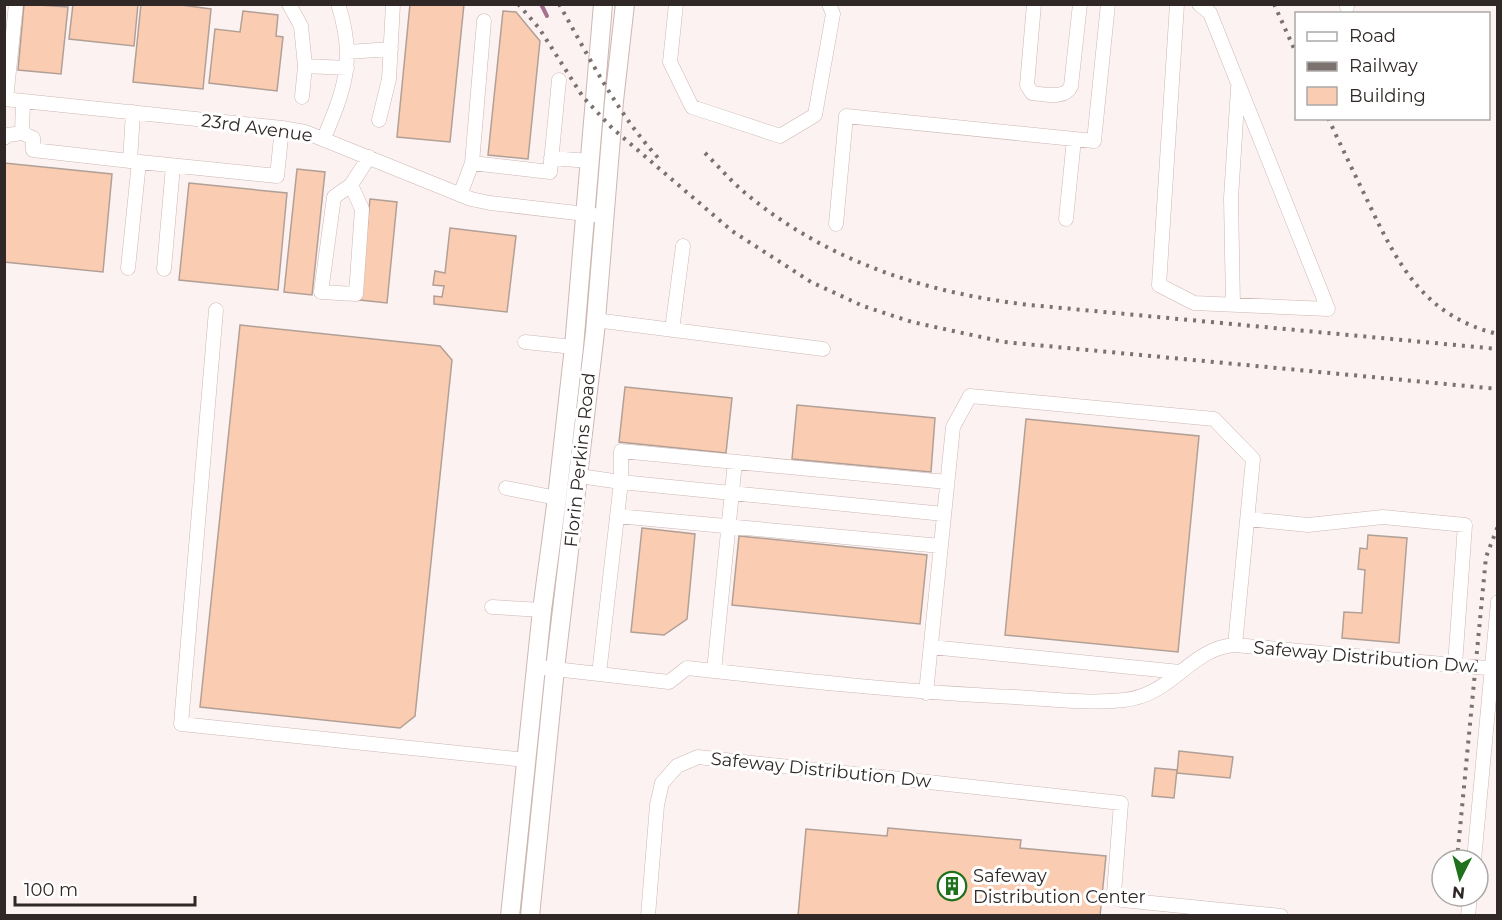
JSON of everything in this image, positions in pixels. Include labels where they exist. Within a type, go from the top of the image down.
[{"type":"main road","name":"Florin Perkins Road","points":[[530,915],[546,668],[542,610],[574,347],[603,4]]},
{"type":"main road","name":"Florin Perkins Road","points":[[510,915],[526,760],[546,668],[579,476],[625,4]]},
{"type":"street","points":[[5,99],[16,4]]},
{"type":"street","points":[[289,4],[301,26],[305,66],[302,97]]},
{"type":"street","points":[[324,138],[341,98],[347,68],[346,35],[338,4]]},
{"type":"street","points":[[379,120],[389,79],[393,4]]},
{"type":"street","points":[[676,4],[670,62],[692,107],[780,136],[815,115],[833,14],[829,4]]},
{"type":"street","points":[[1034,4],[1027,85],[1032,93],[1057,95],[1066,93],[1071,86],[1080,4]]},
{"type":"street","points":[[836,224],[846,116],[1094,141],[1108,4]]},
{"type":"street","points":[[1177,4],[1159,285],[1194,303],[1328,309],[1210,13],[1199,4]]},
{"type":"street","points":[[460,195],[472,163],[484,21]]},
{"type":"street","points":[[348,52],[391,49]]},
{"type":"street","points":[[305,66],[347,68]]},
{"type":"street","points":[[472,163],[550,172],[559,80]]},
{"type":"street","points":[[1233,305],[1231,198],[1238,83]]},
{"type":"street","name":"23rd Avenue","points":[[5,99],[305,132],[460,195],[490,204],[605,217]]},
{"type":"street","points":[[21,133],[23,101]]},
{"type":"street","points":[[128,268],[135,162],[133,112]]},
{"type":"street","points":[[4,138],[21,133],[33,138],[33,150],[277,176],[282,128]]},
{"type":"street","points":[[1066,219],[1074,139]]},
{"type":"street","points":[[351,186],[362,209],[356,294],[321,292],[334,197],[351,186],[369,158]]},
{"type":"street","points":[[551,158],[590,161]]},
{"type":"street","points":[[164,269],[173,166]]},
{"type":"street","points":[[672,330],[682,246]]},
{"type":"street","points":[[216,310],[181,724],[526,760]]},
{"type":"street","points":[[596,320],[823,349]]},
{"type":"street","points":[[525,342],[574,347]]},
{"type":"street","points":[[546,668],[669,682],[687,668],[926,693],[1112,701],[1150,694],[1166,685],[1180,672],[1215,648],[1236,645],[1253,459],[1214,419],[970,396],[953,428],[926,693]]},
{"type":"street","points":[[599,674],[621,482],[621,451],[947,482]]},
{"type":"street","points":[[714,671],[735,462]]},
{"type":"street","points":[[579,476],[944,514]]},
{"type":"street","points":[[506,488],[557,498]]},
{"type":"street","points":[[617,516],[941,546]]},
{"type":"street","points":[[1249,519],[1308,525],[1383,517],[1465,525],[1455,665]]},
{"type":"street","name":"Safeway Distribution Dw","points":[[1475,848],[1495,669],[1497,602]]},
{"type":"street","points":[[492,607],[542,610]]},
{"type":"street","name":"Safeway Distribution Dw","points":[[1236,645],[1495,669]]},
{"type":"street","points":[[931,647],[1180,672]]},
{"type":"street","name":"Safeway Distribution Dw","points":[[648,915],[657,805],[662,783],[677,766],[698,757],[1121,804],[1114,893],[1116,898],[1281,915]]},
{"type":"building","points":[[24,4],[68,7],[61,74],[18,70]]},
{"type":"building","points":[[73,4],[138,4],[134,46],[69,39]]},
{"type":"building","points":[[141,4],[174,4],[211,9],[203,89],[133,82]]},
{"type":"building","points":[[410,4],[464,4],[450,142],[397,137]]},
{"type":"building","points":[[243,11],[278,15],[276,36],[283,37],[277,91],[209,83],[215,29],[240,32]]},
{"type":"building","points":[[503,11],[516,12],[540,41],[528,159],[488,155]]},
{"type":"building","points":[[4,163],[112,174],[103,272],[4,262]]},
{"type":"building","points":[[297,169],[325,172],[312,295],[284,292]]},
{"type":"building","points":[[189,183],[287,193],[278,290],[179,280]]},
{"type":"building","points":[[370,199],[397,202],[387,303],[360,300]]},
{"type":"building","points":[[450,228],[516,236],[507,312],[434,304],[434,296],[442,297],[444,286],[433,285],[435,271],[445,273]]},
{"type":"building","points":[[240,325],[440,346],[452,360],[415,716],[400,728],[200,707]]},
{"type":"building","points":[[625,387],[732,398],[726,453],[619,442]]},
{"type":"building","points":[[797,405],[935,418],[931,472],[792,459]]},
{"type":"building","points":[[1026,419],[1199,436],[1178,652],[1005,635]]},
{"type":"building","points":[[642,528],[695,534],[687,619],[664,635],[631,632]]},
{"type":"building","points":[[1368,535],[1407,538],[1399,643],[1342,638],[1344,612],[1362,613],[1365,570],[1358,569],[1360,548],[1367,549]]},
{"type":"building","points":[[739,536],[927,555],[920,624],[732,605]]},
{"type":"building","points":[[1179,751],[1233,757],[1230,778],[1177,773]]},
{"type":"building","points":[[1155,768],[1177,770],[1174,798],[1152,796]]},
{"type":"building","name":"Safeway Distribution Center","points":[[888,828],[1021,840],[1020,848],[1106,856],[1100,916],[798,916],[806,829],[887,836]]},
{"type":"waterway","points":[[541,4],[547,16]]},
{"type":"railway","points":[[518,4],[539,28],[583,97],[612,128],[732,231],[811,282],[863,306],[912,322],[1004,342],[1498,389]]},
{"type":"railway","points":[[559,4],[618,106],[661,161]]},
{"type":"railway","points":[[1274,4],[1295,51]]},
{"type":"railway","points":[[1329,120],[1392,249],[1418,287],[1452,315],[1473,326],[1498,334]]},
{"type":"railway","points":[[705,153],[744,192],[809,237],[878,270],[953,292],[1030,305],[1498,349]]},
{"type":"railway","points":[[1458,848],[1486,557],[1498,526]]},
{"type":"place","name":"Safeway Distribution Center","points":[[952,886]]}]
